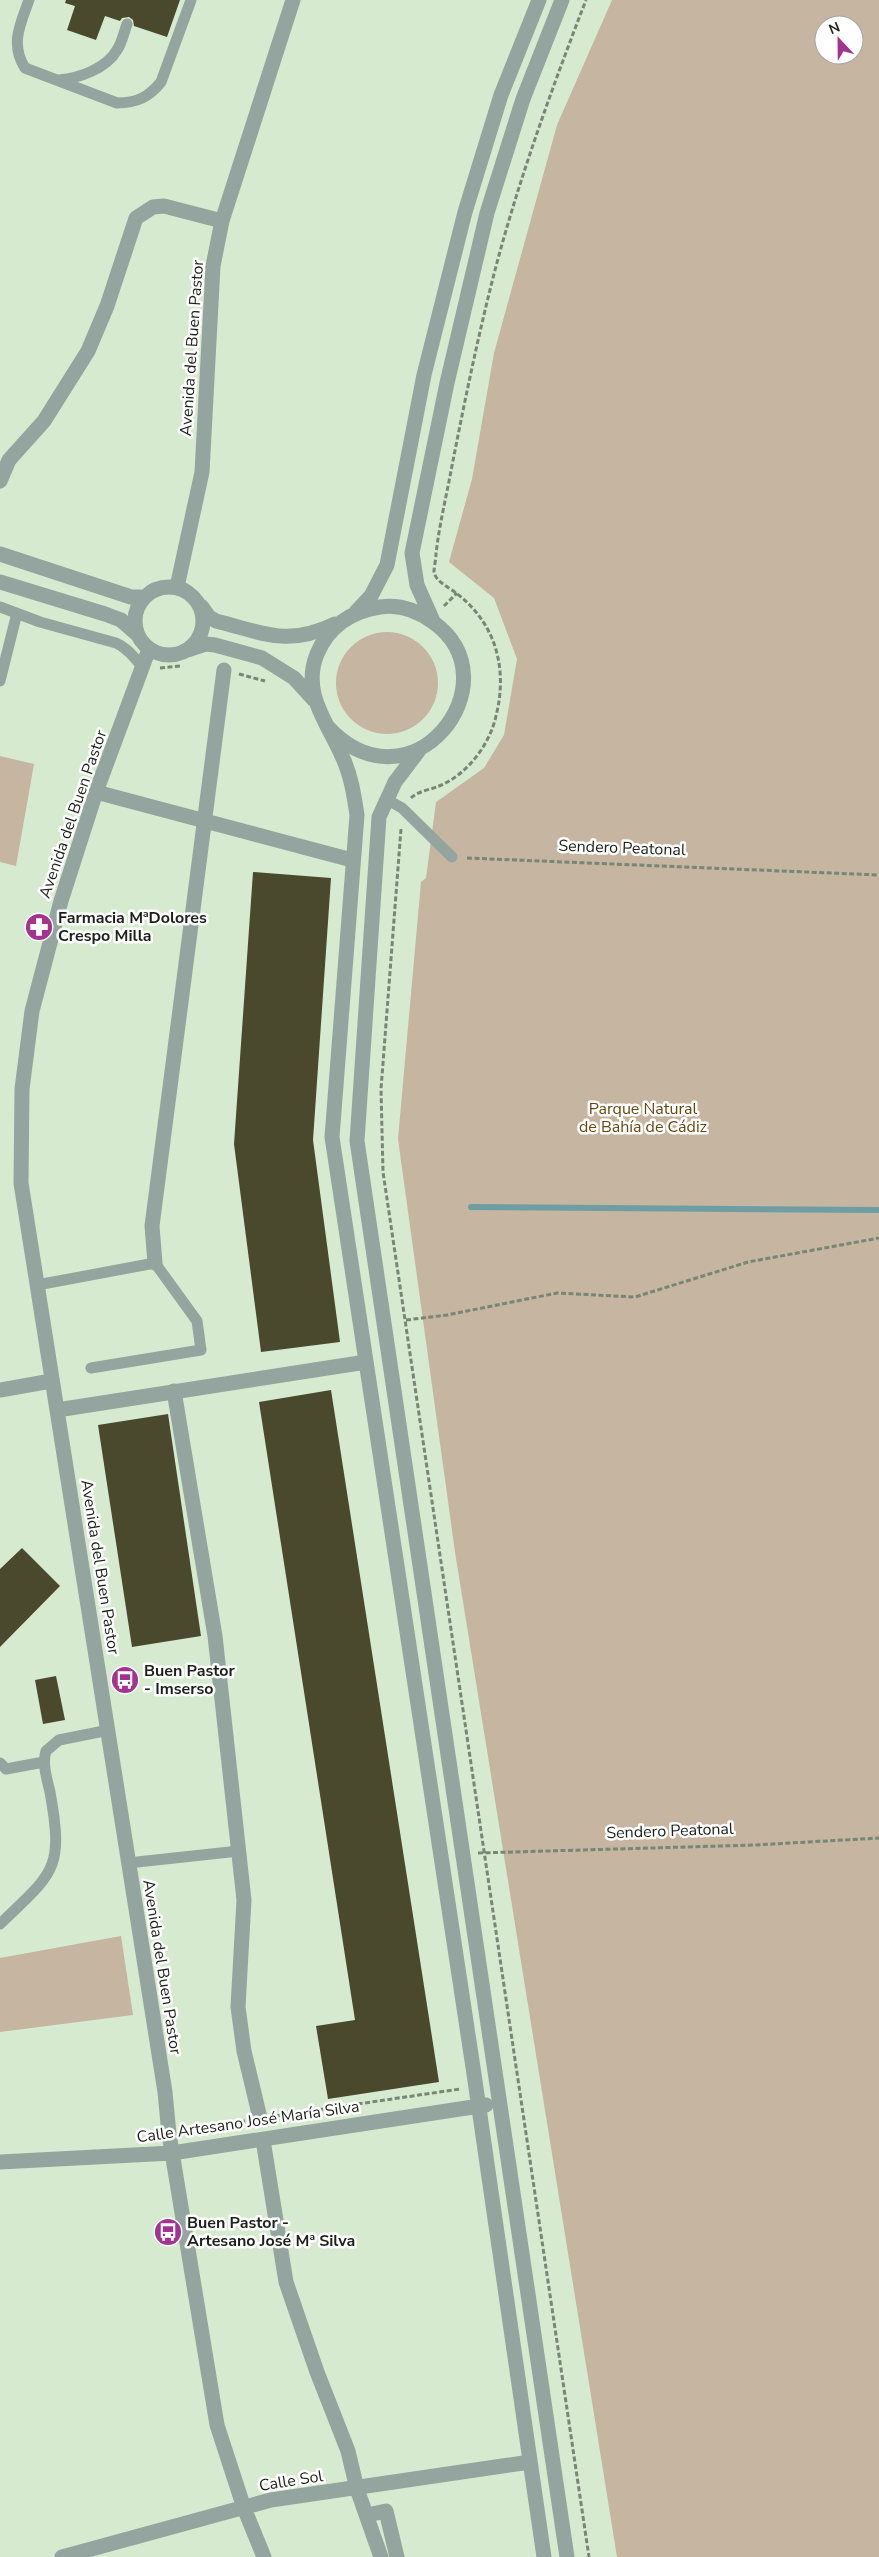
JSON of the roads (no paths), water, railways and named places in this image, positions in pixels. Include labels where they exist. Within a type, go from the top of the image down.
[{"type":"street","name":"Avenida del Buen Pastor","points":[[177,587],[202,472],[213,266],[222,221],[293,0]]},
{"type":"street","points":[[314,700],[313,671],[316,656],[322,643],[371,596],[387,565],[424,375],[465,212],[501,95],[539,0]]},
{"type":"street","points":[[327,726],[349,746],[377,756],[392,756],[420,749],[433,741],[452,719],[462,692],[463,677],[456,648],[437,616],[423,601],[417,585],[412,553],[449,374],[487,213],[523,99],[562,0]]},
{"type":"street","points":[[0,481],[9,460],[44,421],[88,351],[106,306],[136,218],[153,207],[164,206],[222,221]]},
{"type":"street","points":[[0,554],[131,597],[144,597],[161,587],[177,587],[189,592],[209,617],[216,621],[281,638],[298,638],[317,633],[348,617],[383,606],[398,607],[437,616]]},
{"type":"street","points":[[0,582],[121,620],[137,634],[149,649],[168,655],[206,644],[262,658],[294,678],[314,700],[343,757],[352,786],[357,815],[352,860],[332,1137],[544,2557]]},
{"type":"street","points":[[137,634],[135,614],[144,597]]},
{"type":"street","points":[[187,650],[200,636],[204,617],[202,607]]},
{"type":"street","name":"Avenida del Buen Pastor","points":[[149,649],[96,792],[61,901],[32,1011],[22,1089],[21,1183],[51,1381],[109,1730],[128,1863],[165,2092],[172,2153],[217,2425],[244,2508],[264,2557]]},
{"type":"street","points":[[155,1263],[152,1226],[224,670]]},
{"type":"street","points":[[420,749],[403,771],[386,799],[379,817],[357,1141],[567,2557]]},
{"type":"street","points":[[96,792],[352,860]]},
{"type":"street","points":[[57,1410],[366,1362]]},
{"type":"street","points":[[0,1390],[51,1381]]},
{"type":"street","points":[[174,1391],[215,1636],[244,1900],[238,2007],[244,2051],[260,2118]]},
{"type":"street","name":"Calle Artesano José María Silva","points":[[0,2162],[172,2153],[500,2103]]},
{"type":"street","points":[[263,2140],[286,2282],[317,2372],[348,2452],[357,2489],[381,2557]]},
{"type":"street","name":"Calle Sol","points":[[62,2557],[271,2500],[357,2489],[530,2462]]},
{"type":"street","points":[[367,2515],[386,2511],[398,2557]]},
{"type":"lane","points":[[29,0],[16,36],[18,58],[25,68],[117,103],[130,103],[142,99],[153,92],[161,82],[191,0]]},
{"type":"lane","points":[[55,80],[89,73],[104,63],[117,51],[127,24]]},
{"type":"lane","points":[[0,607],[40,622],[126,647],[143,667]]},
{"type":"lane","points":[[0,681],[16,613]]},
{"type":"lane","points":[[386,799],[402,808],[452,858]]},
{"type":"lane","points":[[36,1285],[155,1263],[197,1321],[201,1350],[90,1368]]},
{"type":"lane","points":[[0,1924],[40,1886],[51,1870],[57,1851],[55,1819],[44,1762],[46,1750],[53,1742],[109,1730]]},
{"type":"lane","points":[[0,1763],[6,1769],[44,1762]]},
{"type":"lane","points":[[128,1863],[240,1851]]},
{"type":"waterway","points":[[471,1207],[879,1210]]},
{"type":"place","name":"Farmacia MªDolores Crespo Milla","points":[[39,927]]},
{"type":"place","name":"Buen Pastor - Imserso","points":[[125,1680]]},
{"type":"place","name":"Buen Pastor - Artesano José Mª Silva","points":[[168,2232]]},
{"type":"park label","name":"Parque Natural de Bahía de Cádiz","points":[[643,1118]]}]
